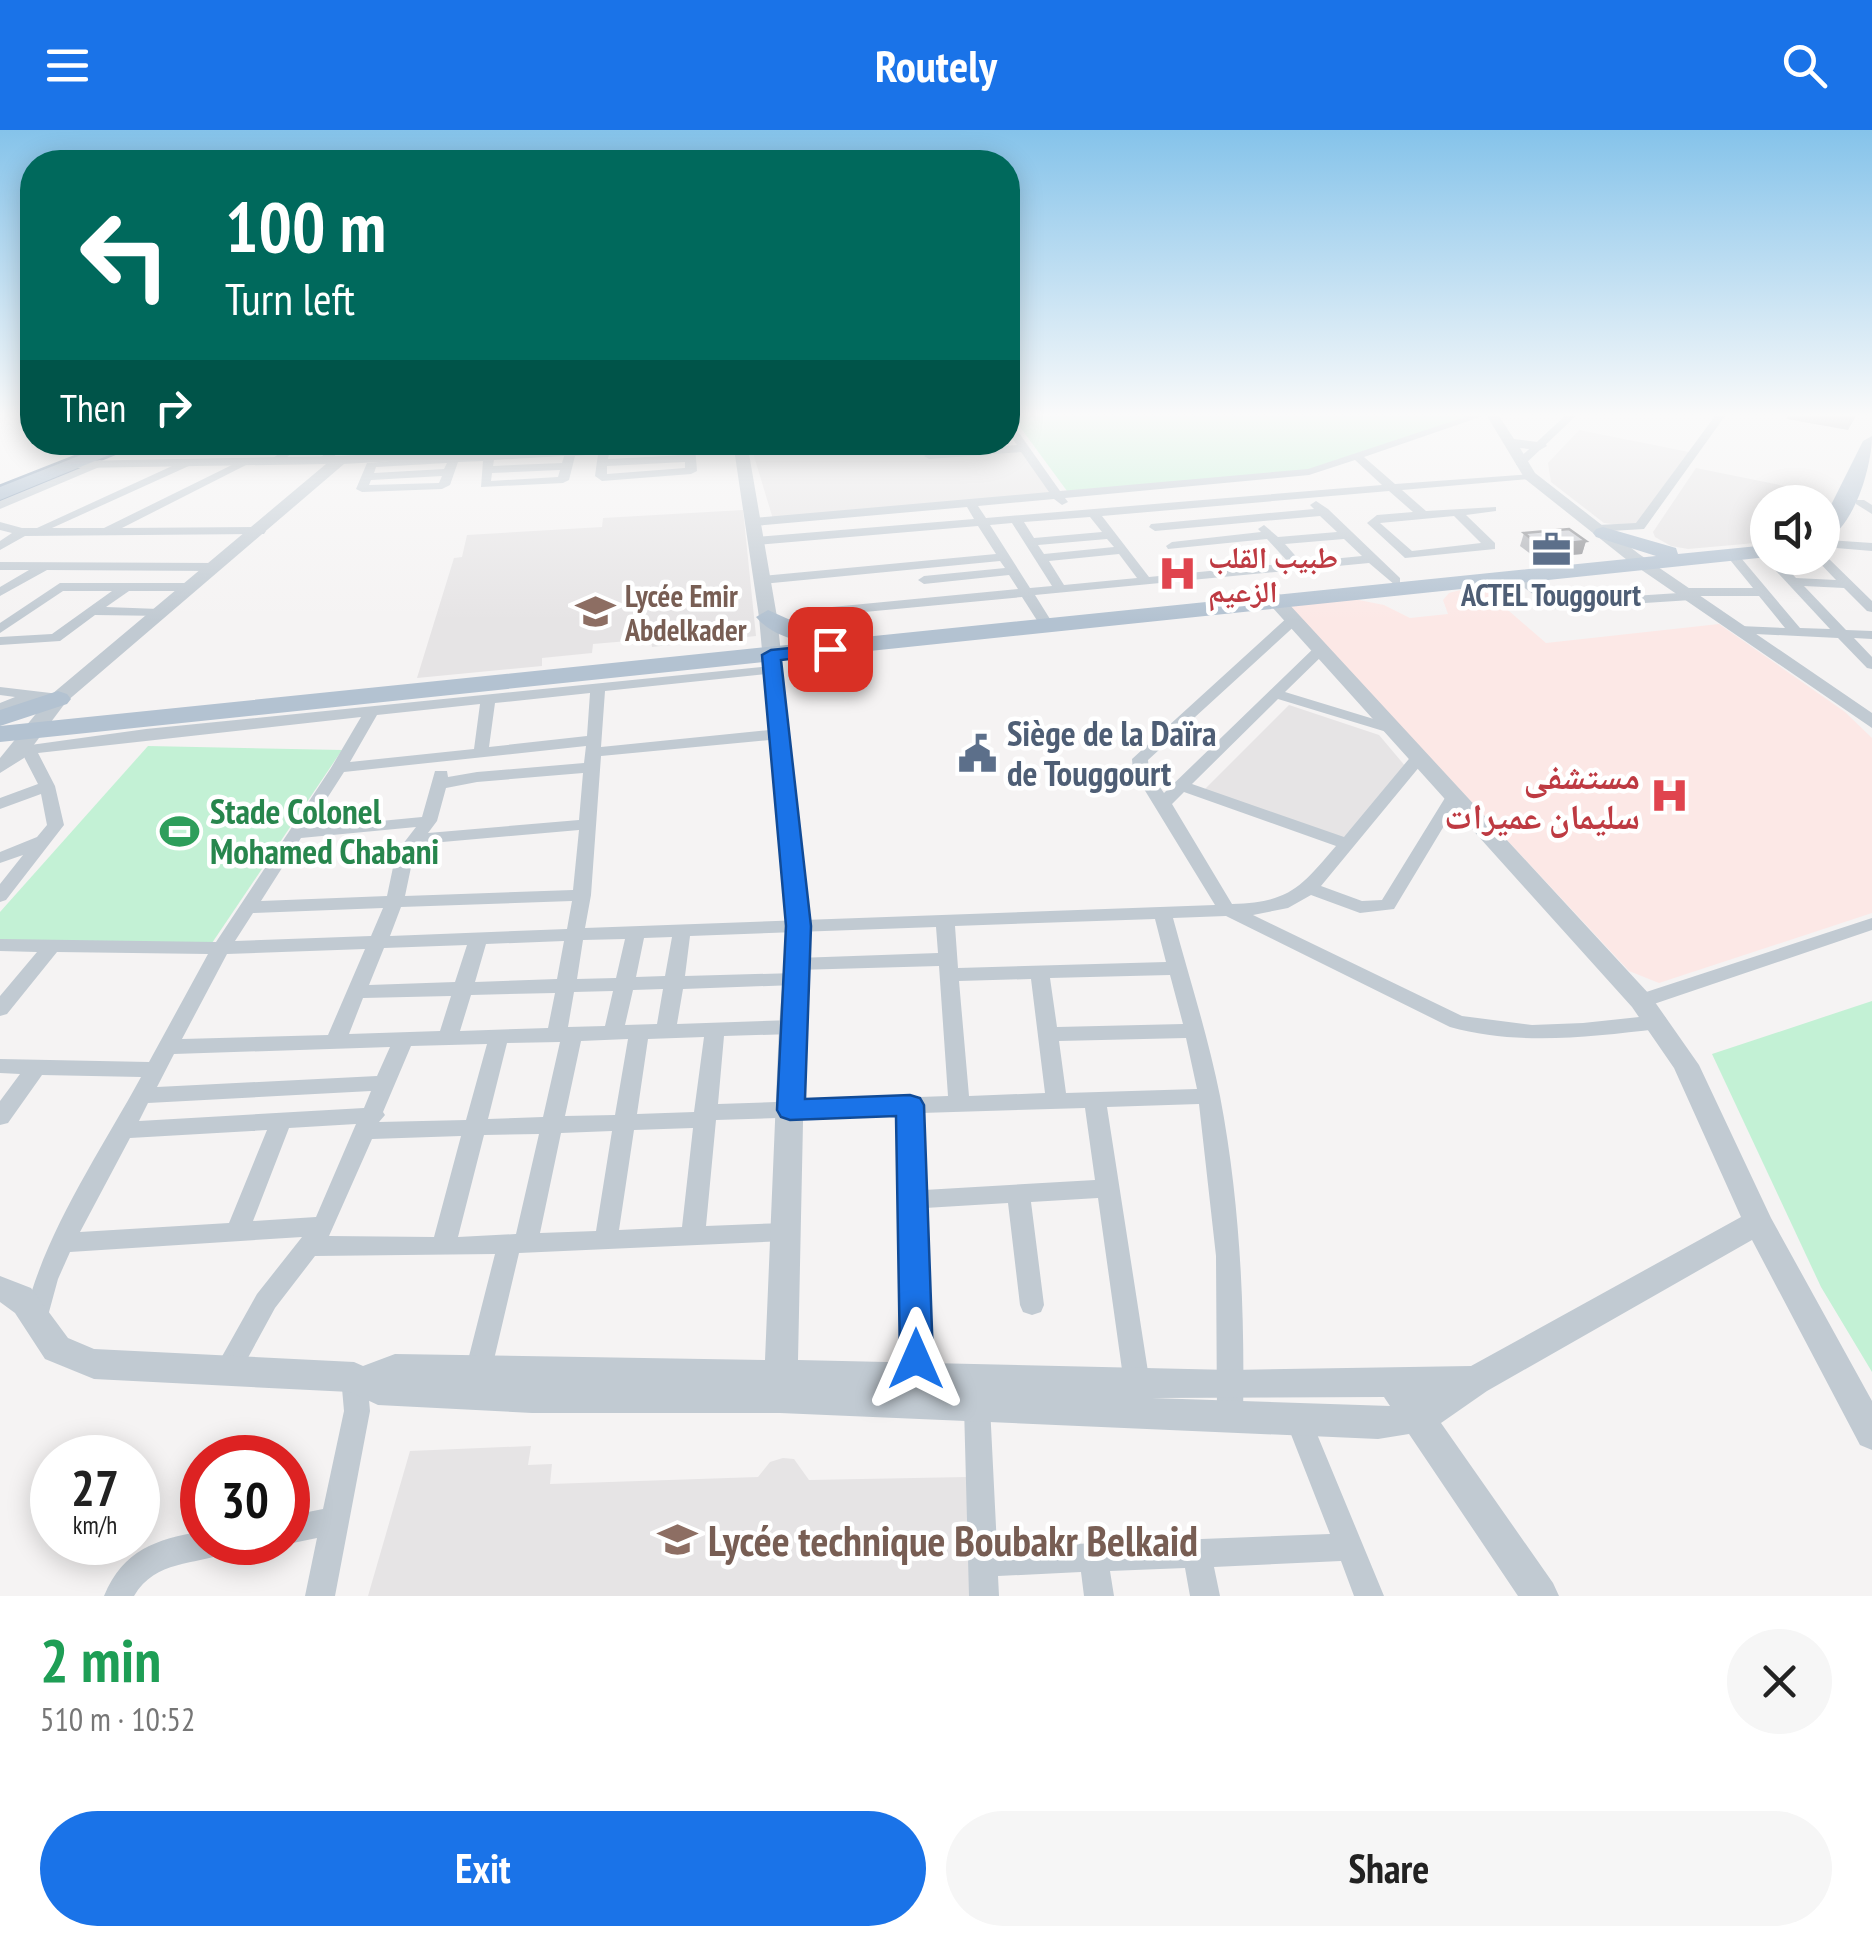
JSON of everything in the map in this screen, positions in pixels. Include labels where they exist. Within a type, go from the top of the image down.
[{"type":"main road","points":[[1840,512],[1853,484]]},
{"type":"main road","points":[[1840,535],[1851,528],[1866,506]]},
{"type":"main road","points":[[1595,564],[1602,532],[1666,572],[1750,553]]},
{"type":"main road","points":[[0,721],[741,666],[824,641],[1042,619],[1280,605],[1396,581],[1595,564],[1666,572],[1750,555]]},
{"type":"main road","points":[[0,734],[43,720],[90,714],[771,657],[1280,605],[1595,564]]},
{"type":"main road","points":[[768,617],[789,630],[824,641]]},
{"type":"street","points":[[0,504],[41,484]]},
{"type":"street","points":[[0,546],[137,484]]},
{"type":"street","points":[[106,532],[200,484]]},
{"type":"street","points":[[0,767],[43,720],[159,614],[260,531],[306,484]]},
{"type":"street","points":[[365,484],[365,490],[443,484]]},
{"type":"street","points":[[747,484],[768,617],[798,926],[781,1386]]},
{"type":"street","points":[[1051,484],[1072,517]]},
{"type":"street","points":[[755,532],[970,503],[1173,484]]},
{"type":"street","points":[[1386,484],[1423,514]]},
{"type":"street","points":[[755,532],[1016,521],[1429,484]]},
{"type":"street","points":[[1543,484],[1602,532],[1666,572],[1740,630],[1872,722]]},
{"type":"street","points":[[1602,532],[1640,526],[1670,484]]},
{"type":"street","points":[[1307,496],[1396,581]]},
{"type":"street","points":[[1240,502],[1298,566]]},
{"type":"street","points":[[970,503],[1042,619]]},
{"type":"street","points":[[1457,512],[1491,546],[1409,555],[1373,523],[1423,514],[1492,509]]},
{"type":"street","points":[[1140,511],[1196,576]]},
{"type":"street","points":[[1155,527],[1324,512]]},
{"type":"street","points":[[1095,515],[1148,582]]},
{"type":"street","points":[[1016,521],[1060,590]]},
{"type":"street","points":[[0,526],[27,532],[260,531]]},
{"type":"street","points":[[1030,542],[1110,534]]},
{"type":"street","points":[[1172,546],[1346,535]]},
{"type":"street","points":[[1840,546],[1872,547]]},
{"type":"street","points":[[1040,558],[1122,550]]},
{"type":"street","points":[[1732,555],[1797,633]]},
{"type":"street","points":[[762,580],[1004,557]]},
{"type":"street","points":[[801,614],[1372,559]]},
{"type":"street","points":[[917,565],[934,602]]},
{"type":"street","points":[[0,566],[216,566]]},
{"type":"street","points":[[0,592],[45,566]]},
{"type":"street","points":[[924,580],[1013,571]]},
{"type":"street","points":[[1840,571],[1872,608]]},
{"type":"street","points":[[1516,577],[1549,604],[1666,572],[1764,592]]},
{"type":"street","points":[[1787,575],[1872,666]]},
{"type":"street","points":[[1793,582],[1848,584]]},
{"type":"street","points":[[0,641],[56,638],[127,586]]},
{"type":"street","points":[[0,629],[60,587],[192,587]]},
{"type":"street","points":[[1658,1022],[1514,1032],[1482,1029],[1457,1022],[1226,909],[1141,771],[1140,758],[1280,605],[1658,1022],[1686,1066],[1758,1222],[1872,1434]]},
{"type":"street","points":[[95,611],[159,614]]},
{"type":"street","points":[[1740,630],[1872,635]]},
{"type":"street","points":[[1163,803],[1321,649]]},
{"type":"street","points":[[43,720],[146,734],[598,688],[741,666]]},
{"type":"street","points":[[479,1368],[550,1126],[582,894],[598,688]]},
{"type":"street","points":[[0,691],[31,696]]},
{"type":"street","points":[[1276,694],[1395,730]]},
{"type":"street","points":[[0,896],[56,825],[47,786],[43,720],[31,696]]},
{"type":"street","points":[[0,708],[31,696]]},
{"type":"street","points":[[481,751],[488,700]]},
{"type":"street","points":[[37,1315],[46,1279],[62,1243],[220,948],[339,768],[371,712]]},
{"type":"street","points":[[439,784],[594,753],[780,734]]},
{"type":"street","points":[[339,768],[481,751],[594,753]]},
{"type":"street","points":[[0,945],[220,948],[1262,909],[1282,904],[1310,888],[1419,756]]},
{"type":"street","points":[[335,1042],[374,942],[395,901],[404,853],[429,821],[444,758]]},
{"type":"street","points":[[0,804],[47,786]]},
{"type":"street","points":[[1182,786],[1348,844]]},
{"type":"street","points":[[1310,888],[1360,907],[1388,905],[1454,796]]},
{"type":"street","points":[[294,834],[429,821]]},
{"type":"street","points":[[413,840],[587,824]]},
{"type":"street","points":[[0,858],[47,840]]},
{"type":"street","points":[[248,907],[582,894]]},
{"type":"street","points":[[1162,912],[1209,1096],[1232,1304],[1230,1401]]},
{"type":"street","points":[[945,919],[959,1104]]},
{"type":"street","points":[[1641,1001],[1872,924]]},
{"type":"street","points":[[666,1031],[682,931]]},
{"type":"street","points":[[613,1033],[636,933]]},
{"type":"street","points":[[448,1038],[478,938]]},
{"type":"street","points":[[0,1009],[52,946]]},
{"type":"street","points":[[354,992],[674,983],[796,971],[948,967],[1040,974],[1176,968]]},
{"type":"street","points":[[1040,974],[1056,1100]]},
{"type":"street","points":[[169,1047],[792,1027]]},
{"type":"street","points":[[694,1236],[715,1029]]},
{"type":"street","points":[[1047,1034],[1192,1031]]},
{"type":"street","points":[[606,1239],[639,1032]]},
{"type":"street","points":[[443,1246],[499,1036]]},
{"type":"street","points":[[229,1368],[266,1301],[316,1236],[371,1123],[403,1040]]},
{"type":"street","points":[[0,1066],[156,1070]]},
{"type":"street","points":[[0,1117],[36,1067]]},
{"type":"street","points":[[141,1096],[386,1083]]},
{"type":"street","points":[[124,1130],[280,1122],[474,1128],[550,1126],[790,1110],[1209,1096]]},
{"type":"street","points":[[1095,1100],[1139,1397]]},
{"type":"street","points":[[910,1105],[918,1346],[910,1390]]},
{"type":"street","points":[[237,1231],[280,1122]]},
{"type":"street","points":[[913,1200],[1109,1188]]},
{"type":"street","points":[[1020,1195],[1032,1305]]},
{"type":"street","points":[[1230,1401],[1298,1419],[1416,1420],[1443,1408],[1475,1382],[1758,1222]]},
{"type":"street","points":[[62,1243],[237,1231],[443,1246],[784,1232]]},
{"type":"street","points":[[0,1289],[21,1296],[37,1315],[51,1344],[82,1361],[123,1367],[229,1368],[360,1378],[396,1369],[479,1368],[536,1384]]},
{"type":"street","points":[[360,1378],[378,1390],[536,1384],[781,1386],[1230,1401],[1394,1384],[1475,1382]]},
{"type":"street","points":[[320,1596],[357,1411],[360,1378]]},
{"type":"street","points":[[1394,1384],[1540,1596]]},
{"type":"street","points":[[910,1390],[977,1406],[1139,1397]]},
{"type":"street","points":[[977,1406],[984,1596]]},
{"type":"street","points":[[1298,1419],[1369,1596]]},
{"type":"street","points":[[310,1526],[334,1521]]},
{"type":"street","points":[[983,1562],[1348,1547]]},
{"type":"street","points":[[119,1596],[139,1566],[162,1553],[180,1549]]},
{"type":"street","points":[[1197,1553],[1205,1596]]},
{"type":"street","points":[[1094,1558],[1099,1596]]},
{"type":"shaded area","points":[[763,484],[1046,484],[1053,495],[773,519]]},
{"type":"shaded area","points":[[1554,484],[1666,484],[1636,527],[1604,523]]},
{"type":"shaded area","points":[[1685,484],[1780,485],[1750,485],[1750,544],[1688,549],[1655,537],[1653,532]]},
{"type":"shaded area","name":"Lycée Emir Abdelkader","points":[[743,510],[756,636],[652,647],[651,639],[593,644],[592,653],[542,658],[542,666],[417,678],[454,558],[462,557],[467,535],[602,527],[603,518]]},
{"type":"shaded area","name":"مستشفى سليمان عميرات","points":[[1479,585],[1546,643],[1719,624],[1845,712],[1872,738],[1872,913],[1659,983],[1629,971],[1289,606],[1354,599],[1384,605],[1410,618],[1448,614],[1443,600],[1449,593]]},
{"type":"shaded area","points":[[1289,705],[1379,735],[1406,767],[1346,840],[1204,790]]},
{"type":"shaded area","name":"Lycée technique Boubakr Belkaid","points":[[531,1446],[528,1465],[552,1464],[550,1484],[758,1477],[770,1462],[783,1458],[794,1459],[809,1480],[967,1477],[975,1596],[368,1596],[410,1451]]},
{"type":"green space","points":[[1062,484],[1143,484],[1067,491]]},
{"type":"green space","name":"Stade Colonel Mohamed Chabani","points":[[148,746],[342,750],[210,946],[0,941],[0,912]]},
{"type":"green space","points":[[1872,1001],[1872,1372],[1821,1287],[1712,1054]]},
{"type":"building","points":[[1569,529],[1586,541],[1540,546],[1524,533]]},
{"type":"place","name":"ACTEL Touggourt","points":[[1551,550]]},
{"type":"place","name":"طبيب القلب الزعيم","points":[[1178,573]]},
{"type":"place","name":"Lycée Emir Abdelkader","points":[[595,612]]},
{"type":"place","name":"Siège de la Daïra de Touggourt","points":[[977,753]]},
{"type":"place","name":"مستشفى سليمان عميرات","points":[[1670,796]]},
{"type":"place","name":"Stade Colonel Mohamed Chabani","points":[[180,831]]},
{"type":"place","name":"Lycée technique Boubakr Belkaid","points":[[678,1540]]},
{"type":"route","points":[[830,649],[771,655],[798,926],[790,1110],[910,1105],[916,1359]]}]
